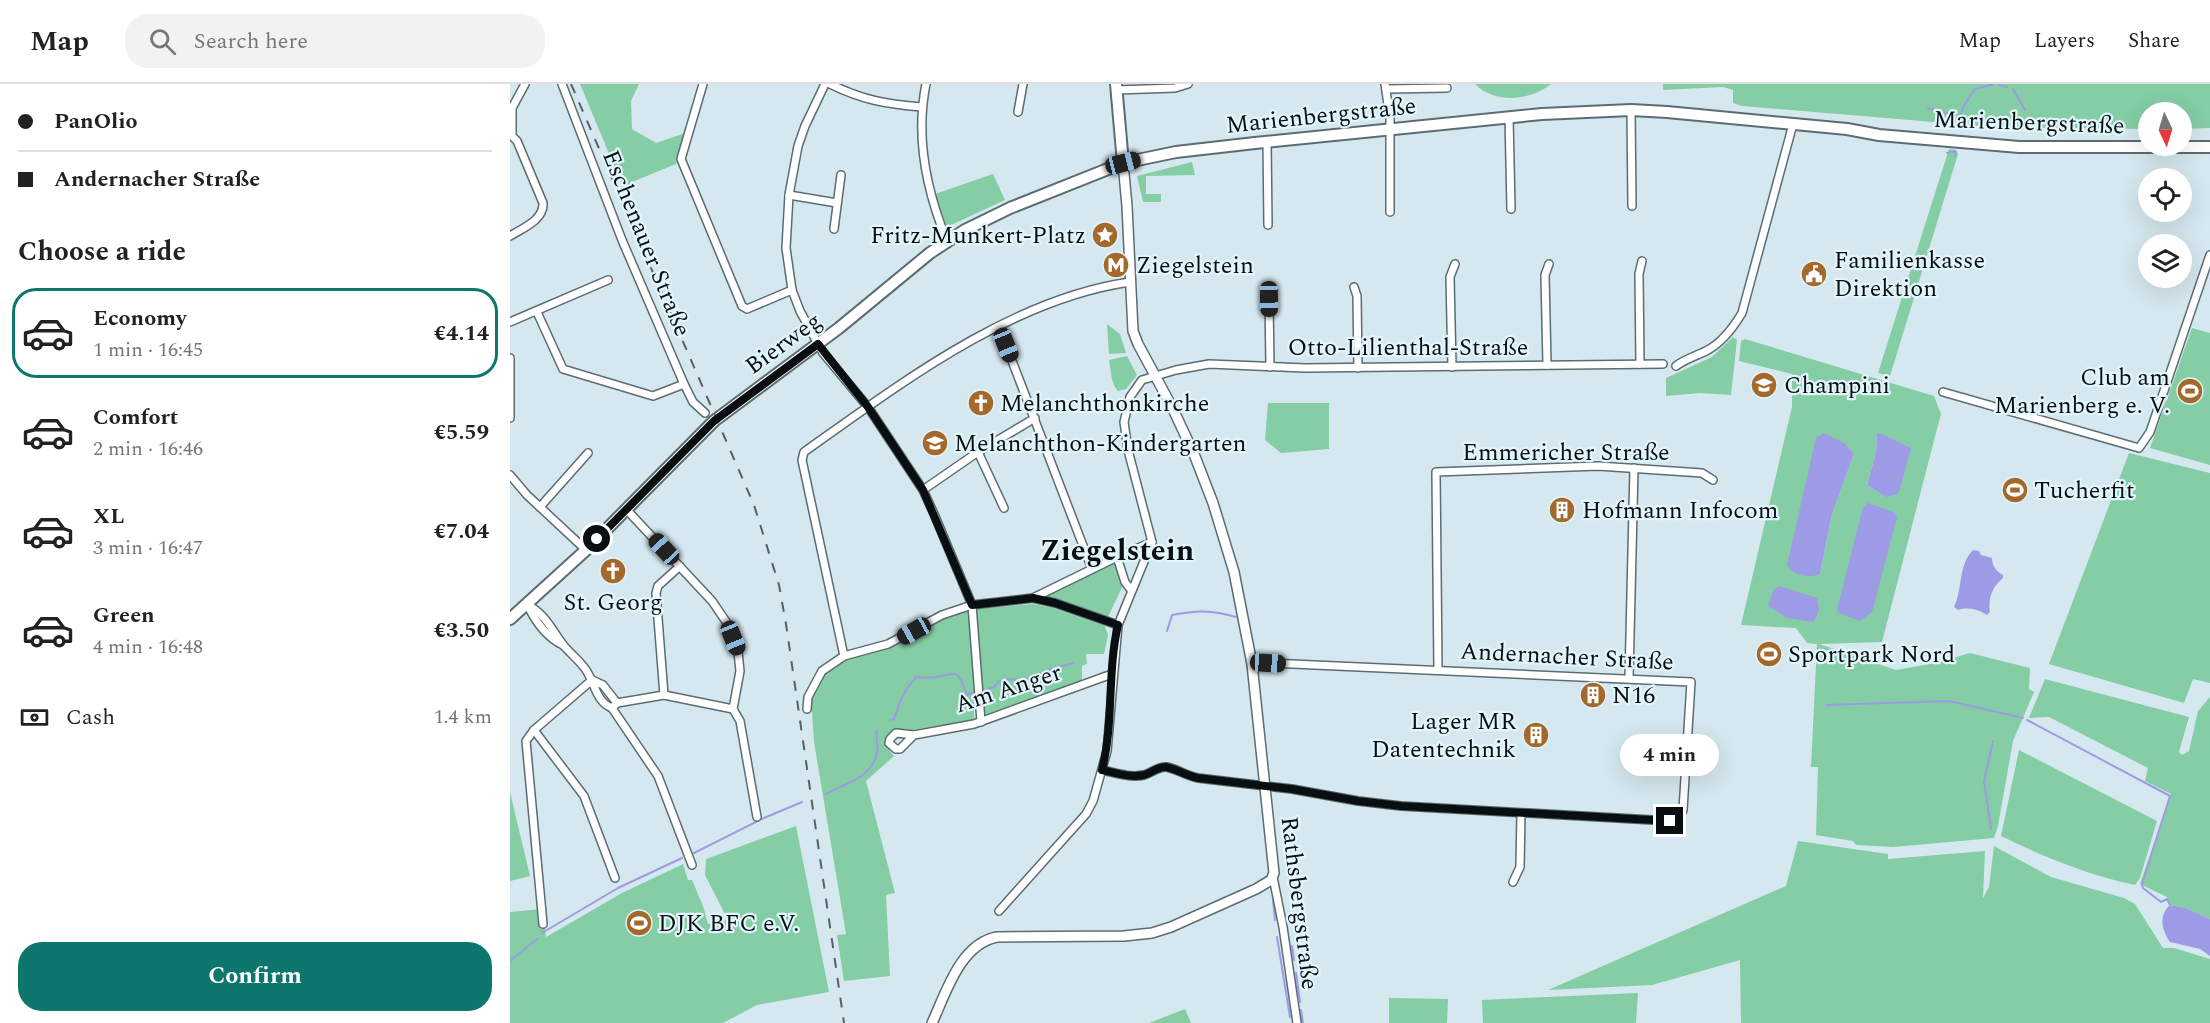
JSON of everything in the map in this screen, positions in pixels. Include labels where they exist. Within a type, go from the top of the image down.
[{"type":"main road","points":[[1116,87],[1123,163]]},
{"type":"main road","name":"Marienbergstraße","points":[[1123,163],[1176,152],[1267,141],[1566,112],[1631,111],[1667,112],[1847,129],[1880,128],[2062,145],[2210,147]]},
{"type":"main road","name":"Marienbergstraße","points":[[2062,145],[2138,141]]},
{"type":"main road","points":[[2192,141],[2210,141]]},
{"type":"main road","name":"Bierweg","points":[[510,619],[586,550],[714,421],[818,344],[947,241],[1017,205],[1123,163]]},
{"type":"street","points":[[510,236],[539,217],[543,208],[543,203],[521,152],[511,137],[512,108],[525,84]]},
{"type":"street","name":"Eschenauer Straße","points":[[562,84],[618,232],[684,384],[693,402],[705,413]]},
{"type":"street","points":[[703,84],[681,159],[742,306],[747,309],[792,290]]},
{"type":"street","points":[[922,106],[887,105],[853,96],[827,84],[805,126],[798,146],[789,195],[786,248],[792,290],[800,311],[818,344],[868,407],[923,490],[964,584],[972,605],[981,722]]},
{"type":"street","points":[[926,84],[922,106],[922,144],[927,185],[947,241]]},
{"type":"street","points":[[1018,112],[1023,84]]},
{"type":"street","points":[[1116,87],[1175,88],[1188,84]]},
{"type":"street","points":[[1390,212],[1390,129],[1385,87],[1447,88]]},
{"type":"street","points":[[1631,111],[1632,206]]},
{"type":"street","points":[[1509,117],[1511,208]]},
{"type":"street","points":[[1676,366],[1719,343],[1732,330],[1742,313],[1794,124]]},
{"type":"street","points":[[1267,141],[1268,225]]},
{"type":"street","name":"Rathsbergstraße","points":[[1123,163],[1128,214],[1131,314],[1135,336],[1189,441],[1213,503],[1236,581],[1252,664],[1274,865],[1273,877],[1280,908],[1297,1023]]},
{"type":"street","points":[[834,229],[841,175]]},
{"type":"street","points":[[789,195],[837,203]]},
{"type":"street","points":[[1943,392],[2139,448],[2154,422],[2210,255]]},
{"type":"street","points":[[1640,364],[1639,274],[1642,261]]},
{"type":"street","points":[[1452,367],[1450,277],[1455,264]]},
{"type":"street","points":[[1547,365],[1545,275],[1549,264]]},
{"type":"street","points":[[510,322],[608,280]]},
{"type":"street","points":[[844,656],[802,460],[804,452],[915,375],[999,327],[1058,300],[1130,282]]},
{"type":"street","points":[[1266,287],[1269,299],[1270,367]]},
{"type":"street","points":[[1354,287],[1357,296],[1358,368]]},
{"type":"street","points":[[537,312],[563,369],[653,396],[684,384]]},
{"type":"street","points":[[999,327],[1092,569]]},
{"type":"street","points":[[510,358],[510,418]]},
{"type":"street","name":"Otto-Lilienthal-Straße","points":[[1154,375],[1209,364],[1358,368],[1663,364]]},
{"type":"street","points":[[999,911],[1086,814],[1093,801],[1102,770],[1109,733],[1112,674],[1118,625],[1152,542],[1128,450],[1124,417],[1137,384],[1154,375]]},
{"type":"street","points":[[923,490],[978,452],[1035,418]]},
{"type":"street","points":[[978,452],[1004,507]]},
{"type":"street","points":[[540,507],[588,453]]},
{"type":"street","name":"Emmericher Straße","points":[[1438,670],[1436,472],[1598,466],[1702,473],[1713,480]]},
{"type":"street","points":[[1629,678],[1634,468]]},
{"type":"street","points":[[510,475],[586,550]]},
{"type":"street","points":[[626,509],[712,601],[727,623],[738,652],[740,671],[733,709],[740,721],[757,817]]},
{"type":"street","points":[[1033,598],[1152,542]]},
{"type":"street","points":[[1117,557],[1125,582],[1131,590]]},
{"type":"street","points":[[664,694],[656,593],[658,586],[680,566]]},
{"type":"street","points":[[807,709],[808,697],[822,671],[844,656],[888,644],[942,615],[972,605],[1033,598],[1055,603],[1118,625]]},
{"type":"street","points":[[526,604],[539,612],[592,680],[603,685],[658,776],[692,865]]},
{"type":"street","name":"Andernacher Straße","points":[[1102,770],[1134,776],[1151,773],[1163,767],[1198,778],[1292,789],[1379,804],[1670,821],[1679,818],[1683,810],[1691,682],[1252,664]]},
{"type":"street","name":"Am Anger","points":[[914,735],[981,722],[1112,674]]},
{"type":"street","points":[[543,924],[526,741],[534,730],[592,680]]},
{"type":"street","points":[[615,706],[664,694],[733,709]]},
{"type":"street","points":[[534,730],[584,796],[615,878]]},
{"type":"street","points":[[1513,882],[1520,867],[1521,813]]},
{"type":"street","points":[[932,1023],[960,965],[971,951],[984,941],[997,938],[1124,936],[1152,933],[1171,927],[1257,889],[1273,877]]},
{"type":"green space","points":[[580,84],[639,84],[631,101],[632,129],[656,143],[685,133],[676,164],[632,182],[625,192]]},
{"type":"green space","points":[[1475,84],[1551,84],[1533,94],[1512,98],[1492,95]]},
{"type":"green space","points":[[1663,84],[2210,84],[2210,128],[2192,129],[2192,102],[2138,102],[2138,129],[1993,127],[1742,106],[1733,103],[1733,90],[1723,87],[1663,90]]},
{"type":"green space","points":[[1949,149],[1956,150],[1958,154],[1890,376],[1878,373]]},
{"type":"green space","points":[[1192,162],[1195,175],[1146,176],[1146,194],[1161,194],[1161,202],[1143,202],[1137,176]]},
{"type":"green space","points":[[993,174],[1005,200],[947,227],[935,194]]},
{"type":"green space","points":[[1107,324],[1120,334],[1126,353],[1109,354]]},
{"type":"green space","name":"Club am Marienberg e. V.","points":[[2192,328],[2210,333],[2210,465],[2150,448]]},
{"type":"green space","points":[[1733,337],[1737,340],[1731,395],[1700,393],[1666,396],[1666,378],[1712,357]]},
{"type":"green space","points":[[1745,339],[1934,396],[1941,414],[1882,642],[1819,644],[1896,670],[1936,663],[1970,653],[2030,668],[2029,689],[2034,692],[2013,741],[1994,838],[1893,847],[1856,845],[1853,841],[1816,835],[1818,767],[1811,767],[1817,644],[1807,643],[1796,628],[1741,625],[1792,407],[1792,374],[1739,361],[1741,341]],"holes":[[[1877,434],[1886,497],[1867,485],[1876,452]],[[1816,439],[1854,454],[1832,514],[1820,574]]]},
{"type":"green space","points":[[1127,356],[1137,375],[1126,389],[1118,391],[1113,381],[1109,360]]},
{"type":"green space","points":[[1268,403],[1329,403],[1329,449],[1281,453],[1265,440]]},
{"type":"green space","points":[[2129,453],[2210,473],[2210,683],[2193,679],[2184,703],[2049,664]]},
{"type":"green space","points":[[1116,561],[1124,583],[1108,617],[1044,597]]},
{"type":"green space","points":[[1033,604],[1053,608],[1105,626],[1108,635],[1104,654],[1086,654],[1087,664],[1082,666],[1082,682],[986,714],[983,711],[975,612],[977,609]]},
{"type":"green space","points":[[969,610],[974,688],[974,720],[896,731],[886,736],[886,745],[894,756],[866,781],[895,893],[886,895],[890,976],[844,981],[837,935],[846,934],[814,742],[811,697],[825,670],[844,659]]},
{"type":"green space","points":[[2045,679],[2189,717],[2179,752],[2182,755],[2189,751],[2198,711],[2210,697],[2210,919],[2186,908],[2170,905],[2167,897],[2140,884],[2171,794],[2145,781],[2148,768],[2049,717],[2029,718]]},
{"type":"green space","points":[[2019,750],[2157,821],[2140,878],[2135,885],[2066,865],[2001,836]]},
{"type":"green space","points":[[510,792],[530,876],[510,881]]},
{"type":"green space","name":"DJK BFC e.V.","points":[[796,826],[829,992],[757,1005],[723,1023],[510,1023],[510,912],[542,909],[546,937],[622,893],[683,864],[688,880],[692,880],[703,906],[708,924],[728,920],[705,875],[706,859]]},
{"type":"green space","points":[[1798,841],[1888,854],[1888,859],[1985,851],[1983,898],[1989,887],[1994,846],[2051,877],[2124,898],[2135,904],[2163,948],[2174,948],[2210,959],[2210,1023],[1741,1023],[1740,960],[1652,985],[1548,990],[1786,886]]},
{"type":"green space","points":[[1638,993],[1636,1023],[1483,1023],[1482,1000]]},
{"type":"green space","points":[[1389,998],[1448,999],[1447,1023],[1389,1023]]},
{"type":"green space","points":[[1185,1009],[1191,1023],[1149,1023]]},
{"type":"shaded area","points":[[1824,433],[1844,443],[1854,454],[1832,514],[1820,574],[1806,576],[1797,574],[1787,565],[1816,438]]},
{"type":"shaded area","points":[[1879,433],[1911,448],[1900,489],[1897,494],[1886,497],[1867,485]]},
{"type":"shaded area","points":[[1868,503],[1894,512],[1897,517],[1872,612],[1860,621],[1839,613],[1837,610],[1863,507]]},
{"type":"shaded area","points":[[1973,550],[1992,558],[1995,568],[2003,575],[1992,593],[1990,612],[1987,615],[1973,609],[1958,610],[1954,607],[1965,563]]},
{"type":"shaded area","points":[[1780,586],[1817,598],[1819,610],[1814,622],[1787,618],[1768,606],[1774,589]]},
{"type":"shaded area","points":[[2170,905],[2186,908],[2210,919],[2210,956],[2200,949],[2170,942],[2162,923],[2166,909]]},
{"type":"waterway","points":[[1958,124],[1963,107],[1975,89],[1994,84]]},
{"type":"waterway","points":[[1999,85],[2007,87]]},
{"type":"waterway","points":[[2013,89],[2025,110]]},
{"type":"waterway","points":[[1928,108],[1953,115],[1958,124]]},
{"type":"waterway","points":[[1947,153],[1955,151],[1955,156]]},
{"type":"waterway","points":[[1167,631],[1172,615],[1204,612],[1236,617]]},
{"type":"waterway","points":[[983,691],[1005,679],[1020,680],[1036,677],[1050,669],[1074,663]]},
{"type":"waterway","points":[[890,720],[894,719],[905,692],[916,677],[954,674],[960,677],[967,695],[972,693]]},
{"type":"waterway","points":[[1826,705],[1949,701],[2023,718]]},
{"type":"waterway","points":[[2027,720],[2170,796],[2142,884],[2143,888],[2161,902],[2167,899],[2170,905]]},
{"type":"waterway","points":[[826,794],[857,779],[869,769],[877,754],[877,730]]},
{"type":"waterway","points":[[1991,829],[1984,781],[1993,741]]},
{"type":"waterway","points":[[694,853],[802,802]]},
{"type":"waterway","points":[[542,933],[618,888],[682,858]]},
{"type":"waterway","points":[[1273,900],[1275,920]]},
{"type":"waterway","points":[[1277,937],[1290,1017]]},
{"type":"waterway","points":[[510,961],[537,939]]},
{"type":"waterway","points":[[1292,946],[1294,960]]},
{"type":"waterway","points":[[1296,973],[1300,1002]]},
{"type":"waterway","points":[[1301,1010],[1303,1023]]},
{"type":"railway","points":[[571,84],[754,505],[779,585],[844,1023]]},
{"type":"place","name":"Fritz-Munkert-Platz","points":[[1105,235]]},
{"type":"place","name":"Ziegelstein","points":[[1116,265]]},
{"type":"place","name":"Familienkasse Direktion","points":[[1814,274]]},
{"type":"place","name":"Champini","points":[[1764,385]]},
{"type":"place","name":"Club am Marienberg e. V.","points":[[2190,391]]},
{"type":"place","name":"Melanchthonkirche","points":[[981,403]]},
{"type":"place","name":"Melanchthon-Kindergarten","points":[[935,443]]},
{"type":"place","name":"Tucherfit","points":[[2015,490]]},
{"type":"place","name":"Hofmann Infocom","points":[[1562,510]]},
{"type":"place","name":"St. Georg","points":[[613,571]]},
{"type":"place","name":"Sportpark Nord","points":[[1769,654]]},
{"type":"place","name":"N16","points":[[1593,695]]},
{"type":"place","name":"Lager MR Datentechnik","points":[[1536,735]]},
{"type":"place","name":"DJK BFC e.V.","points":[[639,923]]},
{"type":"district","name":"Ziegelstein","points":[[1117,550]]},
{"type":"route","points":[[597,539],[714,421],[818,344],[868,407],[923,490],[972,605],[1033,598],[1055,603],[1118,625],[1112,674],[1109,733],[1102,770],[1125,776],[1143,776],[1163,767],[1198,778],[1280,787],[1401,806],[1670,821]]}]
